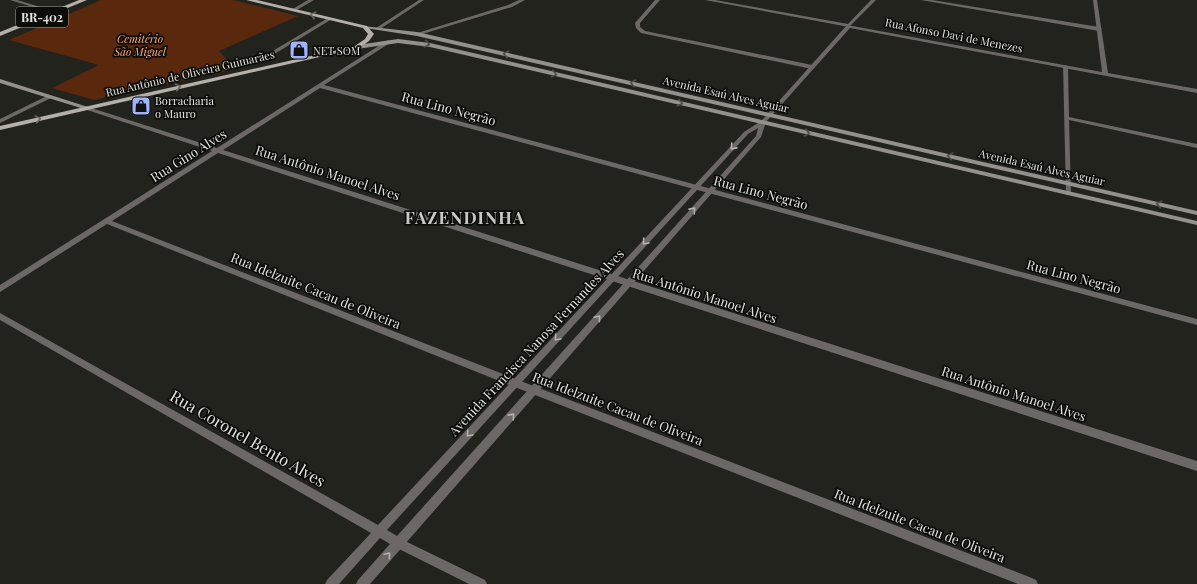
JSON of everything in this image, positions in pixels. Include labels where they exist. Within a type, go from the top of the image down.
[{"type":"main road","name":"BR-402","points":[[0,34],[84,0]]},
{"type":"main road","name":"Avenida Esaú Alves Aguiar","points":[[250,0],[365,27],[417,34],[1197,213]]},
{"type":"main road","points":[[357,47],[370,37],[370,32],[365,27]]},
{"type":"main road","points":[[388,42],[417,34]]},
{"type":"main road","name":"Avenida Esaú Alves Aguiar","points":[[357,47],[388,42],[421,43],[1197,223]]},
{"type":"main road","name":"Rua Antônio de Oliveira Guimarães","points":[[0,128],[357,47]]},
{"type":"main road","points":[[572,78],[579,71]]},
{"type":"main road","name":"Rua Antônio Manoel Alves","points":[[0,81],[86,108]]},
{"type":"street","points":[[12,0],[55,12]]},
{"type":"street","points":[[293,10],[312,0]]},
{"type":"street","points":[[378,28],[422,0]]},
{"type":"street","points":[[417,34],[510,6],[523,0]]},
{"type":"street","points":[[658,0],[639,21],[637,26],[640,30],[647,33],[812,67]]},
{"type":"street","name":"Rua Afonso Davi de Menezes","points":[[707,0],[1197,91]]},
{"type":"street","name":"Avenida Francisca Nanosa Fernandes Alves","points":[[331,584],[746,133],[763,122],[770,115],[874,0]]},
{"type":"street","points":[[923,0],[1099,29]]},
{"type":"street","points":[[1095,0],[1105,74]]},
{"type":"street","points":[[269,55],[330,19]]},
{"type":"street","name":"Rua Gino Alves","points":[[0,288],[388,42]]},
{"type":"street","points":[[1065,66],[1068,193]]},
{"type":"street","name":"Rua Lino Negrão","points":[[320,86],[1197,322]]},
{"type":"street","points":[[0,121],[49,97]]},
{"type":"street","name":"Rua Antônio Manoel Alves","points":[[86,108],[628,284],[1197,466]]},
{"type":"street","points":[[1067,118],[1197,146]]},
{"type":"street","name":"Avenida Francisca Nanosa Fernandes Alves","points":[[362,584],[759,136],[763,122]]},
{"type":"street","name":"Rua Idelzuite Cacau de Oliveira","points":[[105,221],[515,383],[1032,584]]},
{"type":"street","name":"Rua Coronel Bento Alves","points":[[0,316],[399,543],[482,584]]},
{"type":"green space","name":"Cemitério São Miguel","points":[[101,0],[233,0],[298,16],[219,51],[236,69],[94,100],[52,88],[99,65],[9,40]]},
{"type":"place","name":"NET SOM","points":[[299,50]]},
{"type":"place","name":"Borracharia o Mauro","points":[[141,106]]},
{"type":"district","name":"FAZENDINHA","points":[[465,217]]}]
